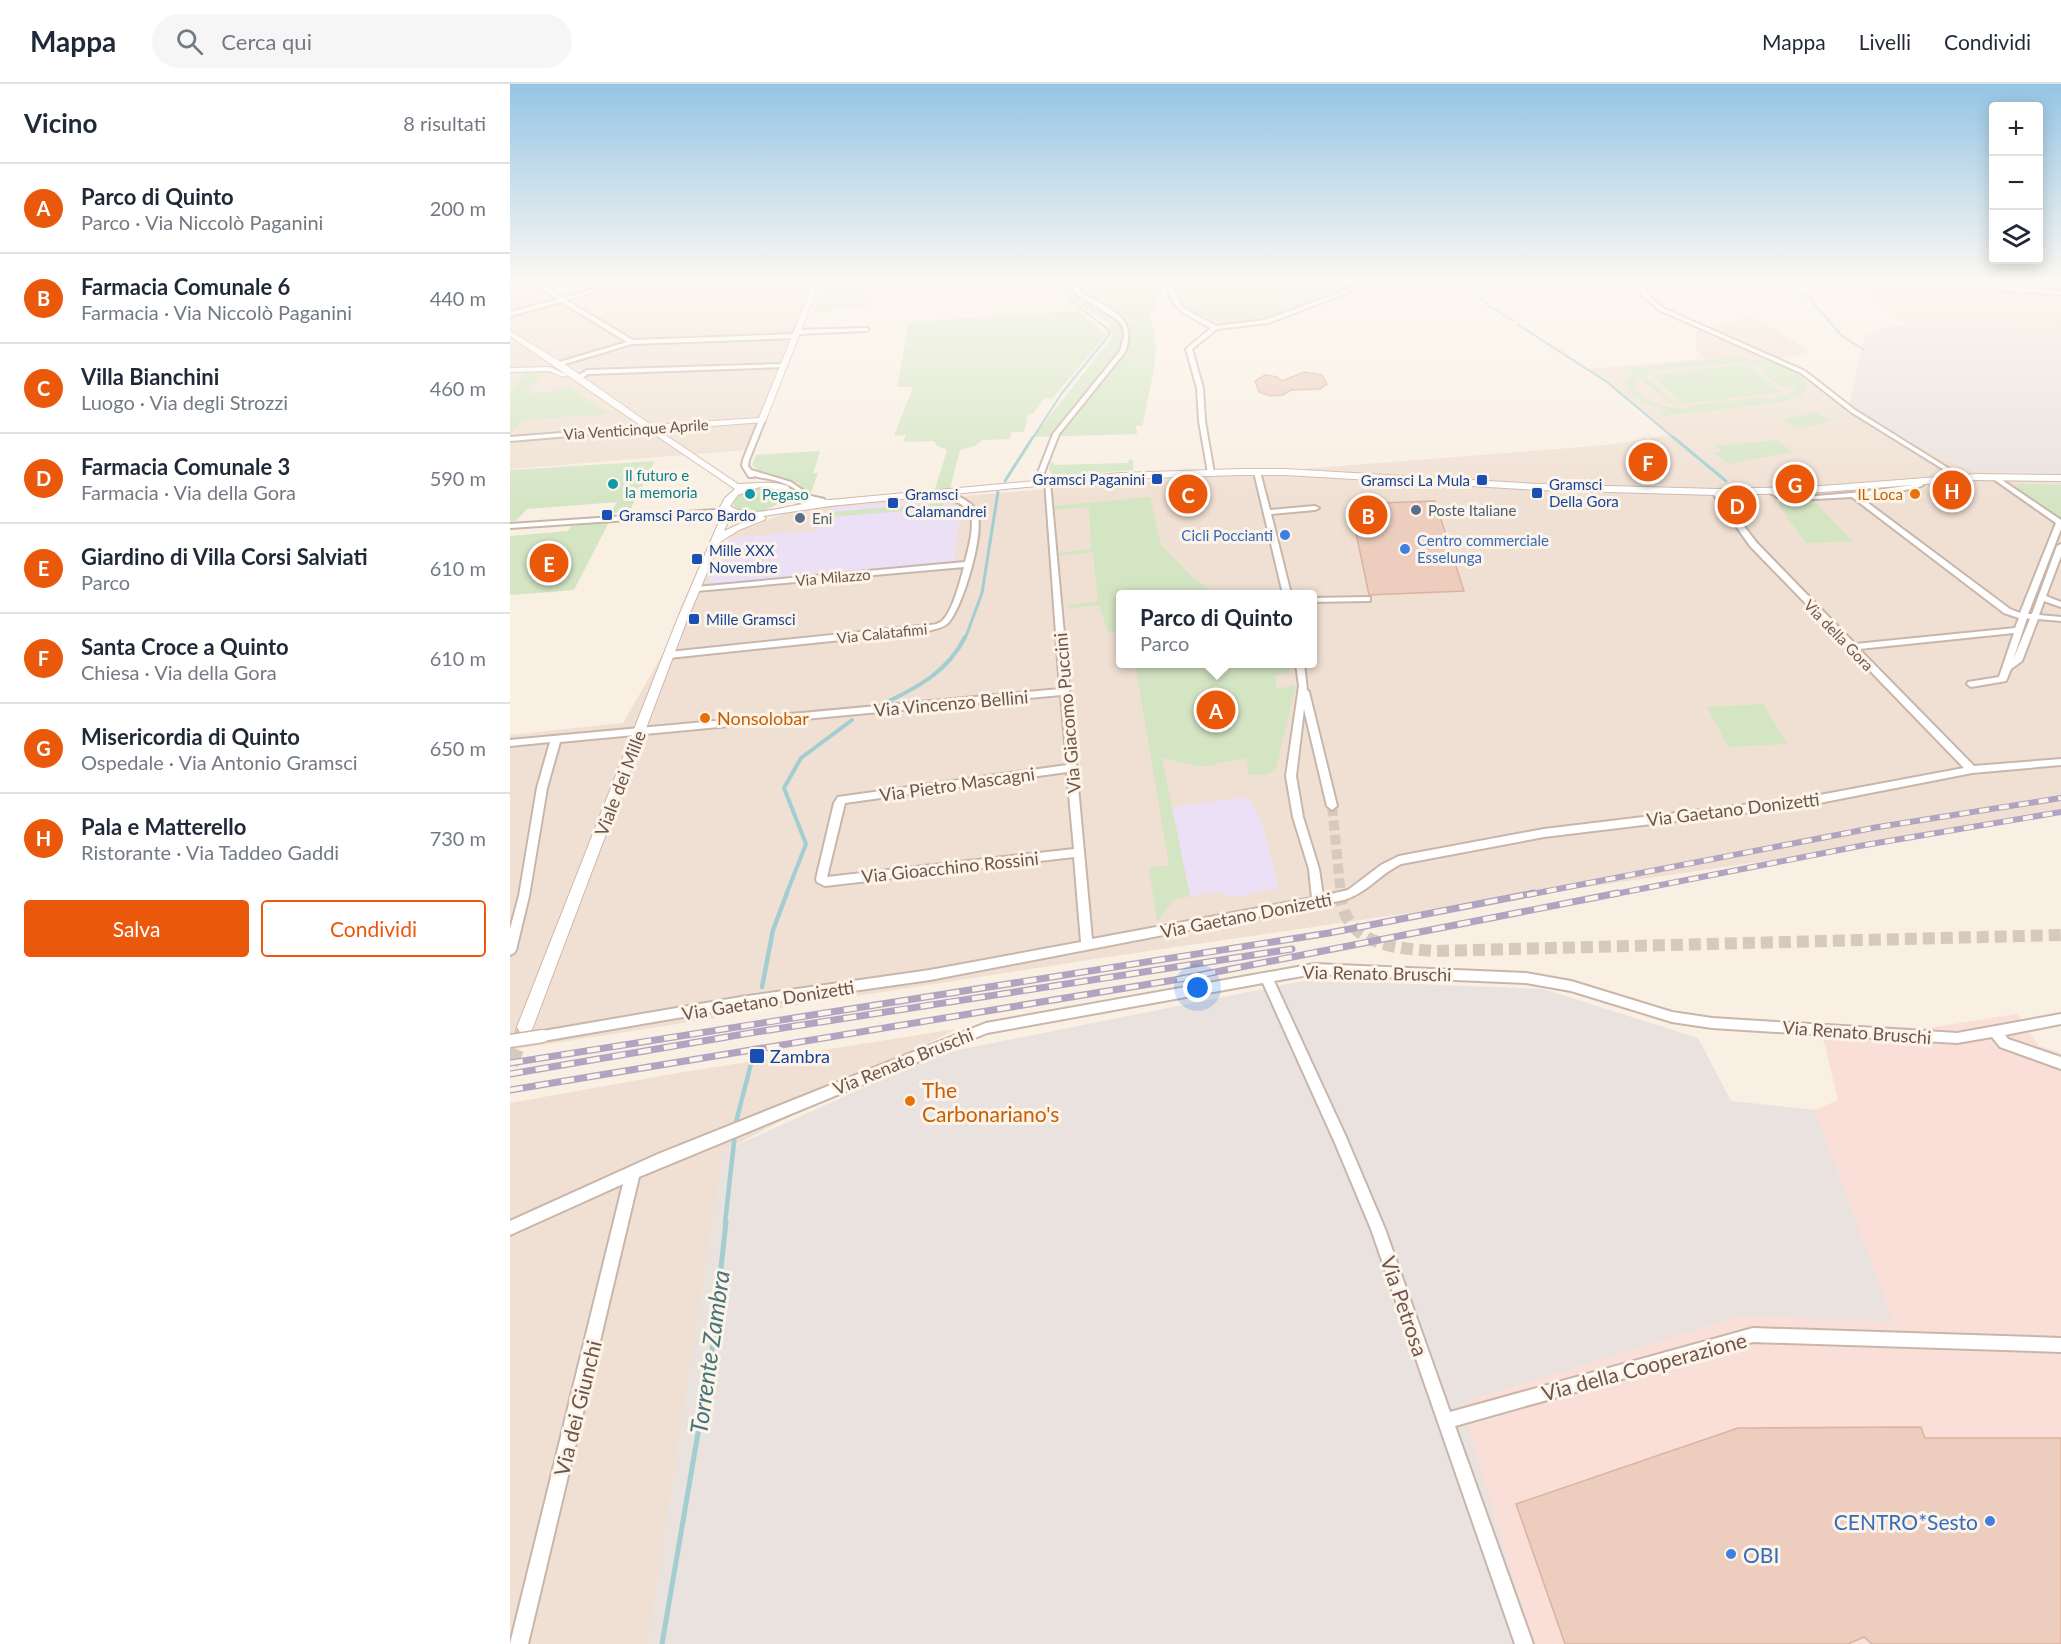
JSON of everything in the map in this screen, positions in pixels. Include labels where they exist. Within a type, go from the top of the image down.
[{"type":"main road","points":[[528,369],[539,365],[543,360],[541,355]]},
{"type":"main road","points":[[541,355],[638,429],[724,490],[727,506]]},
{"type":"main road","points":[[762,420],[787,355]]},
{"type":"main road","points":[[510,370],[558,368],[578,378],[736,487],[767,484],[782,486],[791,499],[800,502],[945,494],[1042,482],[1257,472],[1537,487],[1716,492],[1772,491],[1961,478],[2061,478]]},
{"type":"main road","name":"Via Venticinque Aprile","points":[[638,429],[762,420]]},
{"type":"main road","points":[[727,506],[750,486]]},
{"type":"main road","points":[[768,511],[784,503],[789,495]]},
{"type":"main road","points":[[717,540],[730,526],[754,514],[830,502]]},
{"type":"main road","points":[[727,506],[754,514]]},
{"type":"main road","name":"Viale dei Mille","points":[[525,1027],[669,655],[717,540],[727,506]]},
{"type":"main road","points":[[717,540],[743,524],[792,508]]},
{"type":"street","points":[[558,368],[596,355]]},
{"type":"street","points":[[1042,482],[1051,442],[1120,355]]},
{"type":"street","points":[[1191,355],[1200,388],[1202,421],[1211,473]]},
{"type":"street","points":[[1767,355],[1803,372],[1852,411],[1919,450],[1961,478]]},
{"type":"street","points":[[578,378],[587,372],[782,366]]},
{"type":"street","points":[[762,420],[745,466],[758,482],[767,484]]},
{"type":"street","name":"Via Venticinque Aprile","points":[[510,439],[638,429]]},
{"type":"street","points":[[1943,468],[1948,479]]},
{"type":"street","points":[[748,471],[764,478],[790,483],[809,500],[830,502]]},
{"type":"street","points":[[1257,472],[1286,590]]},
{"type":"street","points":[[1971,684],[2003,679],[2008,667],[2008,658],[2061,523],[1994,477]]},
{"type":"street","points":[[1772,491],[1779,497],[1855,496],[1915,487],[1921,484],[1919,481]]},
{"type":"street","name":"Via Giacomo Puccini","points":[[1042,482],[1073,768],[1087,945]]},
{"type":"street","name":"Via della Gora","points":[[1716,492],[1747,537],[1850,647],[1972,770]]},
{"type":"street","name":"Via Calatafimi","points":[[669,655],[934,627],[948,617],[969,564],[974,513],[967,505],[945,494]]},
{"type":"street","points":[[1855,496],[2007,611],[2024,616],[2061,619]]},
{"type":"street","points":[[510,526],[717,512],[727,506]]},
{"type":"street","points":[[1266,512],[1316,508]]},
{"type":"street","points":[[2008,667],[2018,661],[2024,616],[2042,597],[2061,546]]},
{"type":"street","name":"Via Milazzo","points":[[696,589],[969,564]]},
{"type":"street","points":[[2042,597],[2061,605]]},
{"type":"street","points":[[1317,600],[1367,598]]},
{"type":"street","points":[[1850,647],[2020,630]]},
{"type":"street","points":[[1301,668],[1332,806]]},
{"type":"street","points":[[1303,686],[1291,776],[1298,818],[1314,869],[1318,902]]},
{"type":"street","name":"Via Vincenzo Bellini","points":[[510,743],[1064,692]]},
{"type":"street","points":[[510,951],[524,896],[542,789],[556,738]]},
{"type":"street","name":"Via Gaetano Donizetti","points":[[510,1041],[741,1002],[930,975],[1318,902],[1356,893],[1386,867],[1399,860],[1593,826],[1809,801],[1972,770],[2061,762]]},
{"type":"street","name":"Via Pietro Mascagni","points":[[822,880],[841,801],[1073,768]]},
{"type":"street","name":"Via Gioacchino Rossini","points":[[822,880],[1080,852]]},
{"type":"street","name":"Via Renato Bruschi","points":[[510,1228],[633,1172],[986,1028],[1314,969],[1362,969],[1526,978],[1570,986],[1688,1020],[1942,1037],[1996,1033],[2061,1019]]},
{"type":"street","name":"Via Petrosa","points":[[1266,977],[1341,1141],[1378,1229],[1524,1644]]},
{"type":"street","points":[[1996,1033],[2004,1043],[2061,1063]]},
{"type":"street","name":"Via dei Giunchi","points":[[519,1644],[633,1172]]},
{"type":"street","name":"Via della Cooperazione","points":[[1446,1421],[1753,1335],[2061,1345]]},
{"type":"shaded area","points":[[510,355],[784,355],[747,450],[510,469]]},
{"type":"shaded area","points":[[1701,355],[1796,355],[1776,360],[1902,437],[1973,472],[2061,473],[2061,809],[1833,851],[1101,958],[510,1050],[510,735],[623,723],[732,534],[795,509],[1607,445],[1671,435],[1589,369],[1705,359]]},
{"type":"shaded area","points":[[1860,355],[2061,355],[2061,473],[1973,472],[1902,437],[1849,407]]},
{"type":"shaded area","points":[[941,500],[961,508],[954,561],[708,584],[730,538],[815,531],[821,516],[837,507]]},
{"type":"shaded area","points":[[1248,797],[1261,820],[1279,888],[1229,898],[1219,891],[1190,896],[1172,807]]},
{"type":"shaded area","points":[[1308,980],[1543,989],[1698,1038],[1731,1101],[1815,1110],[1893,1322],[1741,1316],[1461,1403],[1533,1644],[648,1644],[724,1151],[938,1054]]},
{"type":"shaded area","points":[[2017,1014],[2039,1046],[2061,1053],[2061,1644],[1533,1644],[1460,1403],[1741,1316],[1892,1321],[1815,1110],[1838,1100],[1820,1025],[1928,1028]]},
{"type":"shaded area","points":[[956,1029],[724,1151],[648,1644],[510,1644],[510,1103],[678,1073]]},
{"type":"green space","points":[[903,355],[1089,355],[1052,399],[1044,398],[1033,414],[1028,414],[1024,432],[1011,432],[1010,439],[982,440],[975,446],[960,450],[950,488],[935,489],[947,450],[937,446],[934,441],[903,442],[906,435],[894,436],[913,387],[897,387]]},
{"type":"green space","points":[[1099,355],[1155,355],[1143,425],[1136,426],[1137,434],[1033,437]]},
{"type":"green space","points":[[1727,358],[1748,359],[1769,362],[1789,369],[1806,381],[1807,388],[1801,396],[1782,402],[1664,416],[1659,412],[1671,410],[1643,402],[1632,394],[1625,382],[1634,372],[1627,369]],"holes":[[[1744,362],[1768,366],[1761,371],[1778,385],[1797,388],[1796,390],[1779,398],[1695,408],[1766,399],[1764,397],[1686,406],[1687,408],[1665,406],[1650,401],[1638,393],[1634,387],[1638,376],[1667,401],[1666,403],[1676,405],[1645,376],[1639,376],[1657,370]]]},
{"type":"green space","points":[[1746,364],[1782,392],[1683,404],[1651,375]]},
{"type":"green space","points":[[527,371],[554,374],[541,374],[528,393],[548,392],[569,386],[608,414],[522,420],[510,436],[510,393]]},
{"type":"green space","points":[[1816,412],[1831,421],[1796,429],[1782,420]]},
{"type":"green space","points":[[1776,440],[1793,452],[1728,464],[1714,453],[1721,451],[1717,446]]},
{"type":"green space","points":[[820,452],[813,473],[818,473],[810,495],[798,483],[761,473],[752,465],[756,455]]},
{"type":"green space","points":[[1129,460],[1133,460],[1133,470],[1061,476],[1052,474],[1049,470],[1051,462],[1054,462],[1054,465],[1128,463]]},
{"type":"green space","points":[[655,461],[629,512],[611,513],[617,502],[527,509],[516,521],[510,522],[510,470]]},
{"type":"green space","points":[[2019,484],[2061,485],[2061,519],[2016,489],[2014,486]]},
{"type":"green space","points":[[761,487],[780,489],[784,496],[774,506],[761,511],[746,511],[734,507],[733,501],[739,494]]},
{"type":"green space","points":[[1150,497],[1161,545],[1190,575],[1211,590],[1116,590],[1116,632],[1108,633],[1099,605],[1068,609],[1068,605],[1098,601],[1093,552],[1058,556],[1058,553],[1091,549],[1089,507],[1054,510],[1054,506]]},
{"type":"green space","points":[[1814,501],[1853,541],[1806,543],[1777,503]]},
{"type":"green space","points":[[943,503],[942,508],[830,517],[831,512]]},
{"type":"green space","points":[[609,522],[574,590],[510,595],[510,536],[568,531],[572,526]]},
{"type":"green space","points":[[1136,668],[1290,668],[1291,672],[1275,676],[1277,689],[1294,685],[1295,690],[1276,768],[1267,775],[1249,775],[1246,758],[1201,767],[1162,758],[1190,896],[1174,900],[1157,922],[1149,868],[1169,865]]},
{"type":"green space","points":[[1763,704],[1787,744],[1728,747],[1707,707]]},
{"type":"building","points":[[1304,372],[1322,375],[1327,384],[1320,389],[1291,390],[1283,395],[1270,396],[1259,392],[1255,381],[1265,375],[1277,377],[1282,381]]},
{"type":"building","name":"Centro commerciale Esselunga","points":[[1435,501],[1464,591],[1369,595],[1350,504]]},
{"type":"building","name":"OBI","points":[[1921,1427],[1925,1438],[2061,1438],[2061,1644],[1872,1644],[1864,1637],[1848,1644],[1565,1644],[1516,1504],[1738,1428]]},
{"type":"waterway","name":"Torrente Zambra","points":[[1032,439],[1062,393],[1093,355]]},
{"type":"waterway","points":[[1565,355],[1607,382],[1675,439]]},
{"type":"waterway","name":"Torrente Zambra","points":[[1005,481],[1033,437]]},
{"type":"waterway","points":[[1673,437],[1726,481]]},
{"type":"waterway","name":"Torrente Zambra","points":[[965,639],[982,593],[998,492]]},
{"type":"waterway","name":"Torrente Zambra","points":[[887,702],[911,690],[942,668],[965,637]]},
{"type":"waterway","name":"Torrente Zambra","points":[[786,895],[806,844],[784,788],[801,758],[852,720]]},
{"type":"waterway","name":"Torrente Zambra","points":[[762,987],[773,930],[787,893]]},
{"type":"waterway","name":"Torrente Zambra","points":[[735,1126],[752,1060]]},
{"type":"waterway","name":"Torrente Zambra","points":[[725,1223],[735,1133]]},
{"type":"waterway","name":"Torrente Zambra","points":[[662,1644],[712,1351],[726,1222]]},
{"type":"tunnel","points":[[1332,806],[1341,895]]},
{"type":"tunnel","points":[[1340,893],[1344,910],[1351,924],[1361,933],[1387,945],[1434,951],[2061,935]]},
{"type":"tunnel","points":[[510,1064],[524,1029]]},
{"type":"railway","points":[[1527,895],[1878,827],[2061,798]]},
{"type":"railway","points":[[1610,895],[1865,845],[2061,812]]},
{"type":"railway","points":[[510,1063],[1329,933],[1534,893]]},
{"type":"railway","points":[[510,1090],[1180,979],[1618,893]]},
{"type":"railway","points":[[510,1074],[750,1033],[1292,949]]},
{"type":"place","name":"Santa Croce a Quinto","points":[[1648,462]]},
{"type":"place","name":"Gramsci Paganini","points":[[1157,479]]},
{"type":"place","name":"Gramsci La Mula","points":[[1482,480]]},
{"type":"place","name":"Il futuro e la memoria","points":[[613,484]]},
{"type":"place","name":"Misericordia di Quinto","points":[[1795,484]]},
{"type":"place","name":"Pala e Matterello","points":[[1952,490]]},
{"type":"place","name":"Gramsci Della Gora","points":[[1537,493]]},
{"type":"place","name":"Pegaso","points":[[750,494]]},
{"type":"place","name":"Villa Bianchini","points":[[1188,494]]},
{"type":"place","name":"IL Loca","points":[[1915,494]]},
{"type":"place","name":"Gramsci Calamandrei","points":[[893,503]]},
{"type":"place","name":"Farmacia Comunale 3","points":[[1737,505]]},
{"type":"place","name":"Poste Italiane","points":[[1416,510]]},
{"type":"place","name":"Gramsci Parco Bardo","points":[[607,515]]},
{"type":"place","name":"Farmacia Comunale 6","points":[[1368,515]]},
{"type":"place","name":"Eni","points":[[800,518]]},
{"type":"place","name":"Cicli Poccianti","points":[[1285,535]]},
{"type":"place","name":"Centro commerciale Esselunga","points":[[1405,549]]},
{"type":"place","name":"Mille XXX Novembre","points":[[697,559]]},
{"type":"place","name":"Giardino di Villa Corsi Salviati","points":[[549,563]]},
{"type":"place","name":"Mille Gramsci","points":[[694,619]]},
{"type":"place","name":"Parco di Quinto","points":[[1216,710]]},
{"type":"place","name":"Nonsolobar","points":[[705,718]]},
{"type":"place","name":"Zambra","points":[[757,1056]]},
{"type":"place","name":"The Carbonariano's","points":[[910,1101]]},
{"type":"place","name":"CENTRO*Sesto","points":[[1990,1521]]},
{"type":"place","name":"OBI","points":[[1731,1554]]}]
